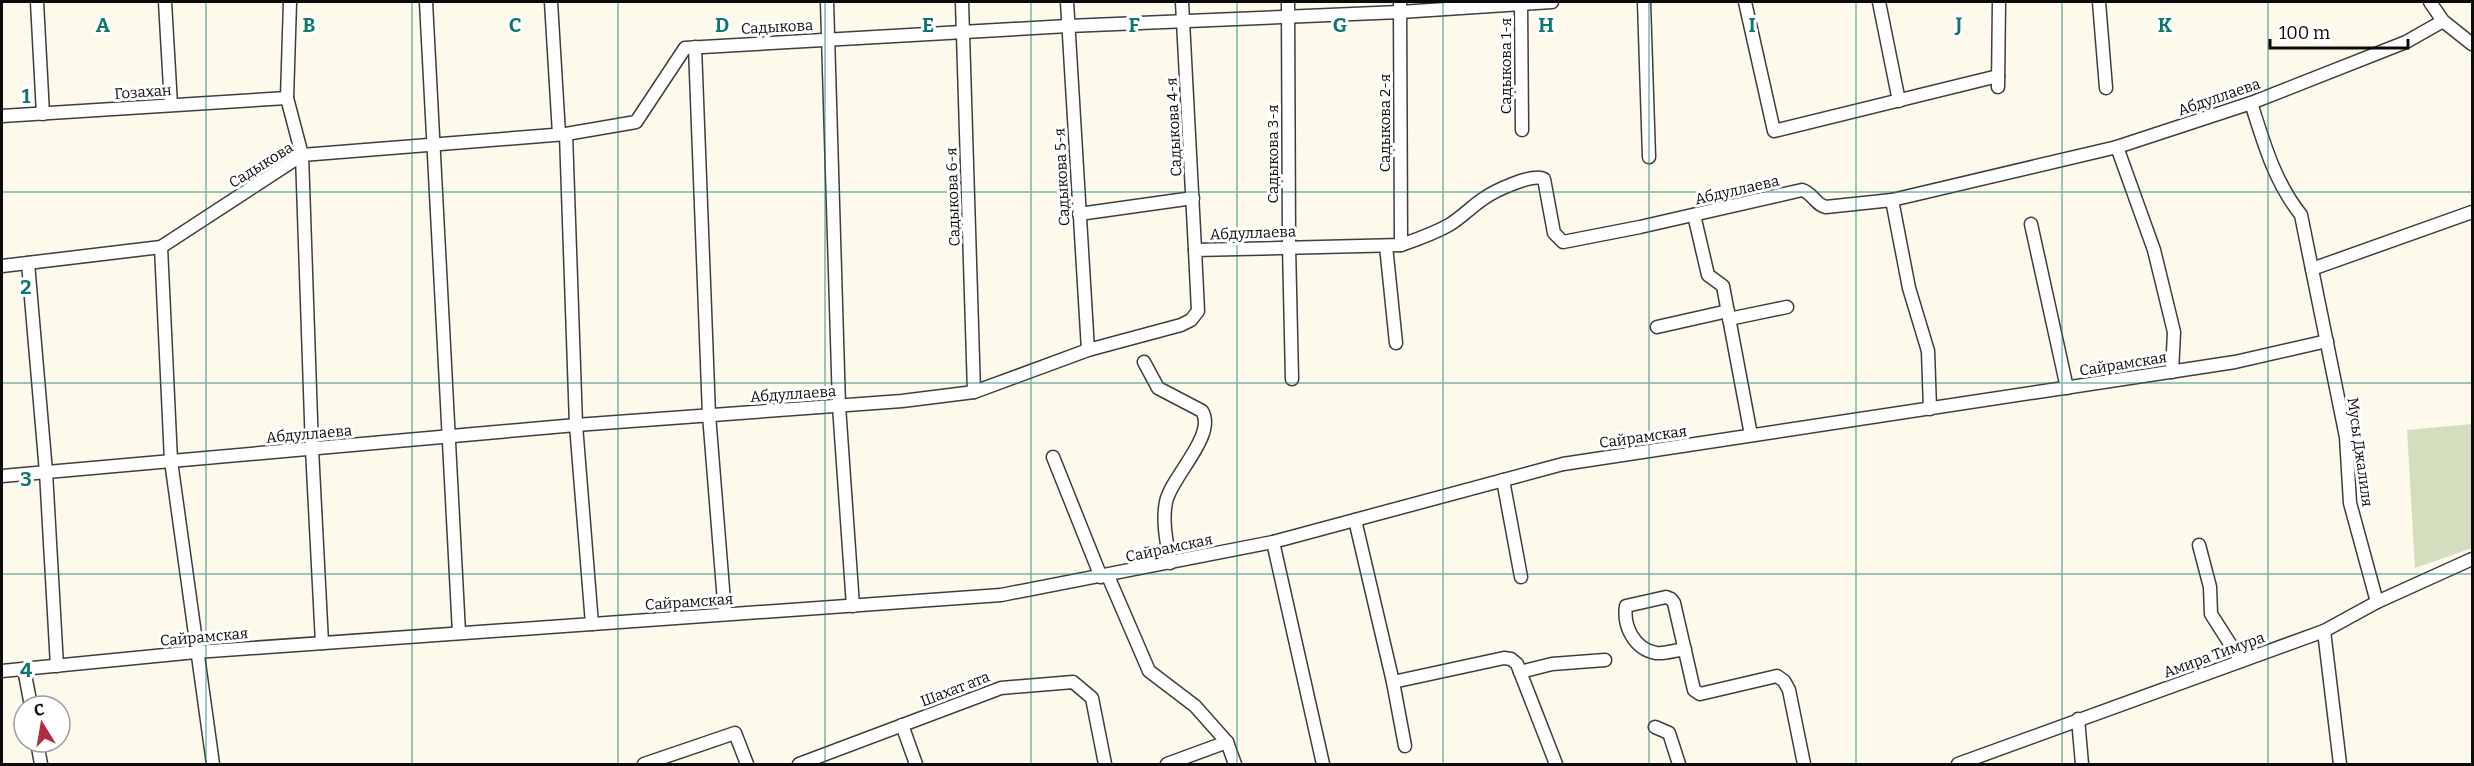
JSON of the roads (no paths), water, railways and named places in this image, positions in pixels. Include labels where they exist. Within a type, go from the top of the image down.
[{"type":"street","points":[[37,2],[43,114]]},
{"type":"street","points":[[165,2],[171,105]]},
{"type":"street","points":[[290,2],[287,98],[302,155],[312,448],[322,643]]},
{"type":"street","points":[[426,2],[459,633]]},
{"type":"street","points":[[551,2],[562,134],[576,425],[592,624]]},
{"type":"street","points":[[827,2],[839,406],[853,606]]},
{"type":"street","name":"Садыкова 6-я","points":[[962,2],[974,392]]},
{"type":"street","name":"Садыкова 5-я","points":[[1067,2],[1088,350]]},
{"type":"street","name":"Садыкова 4-я","points":[[1182,2],[1196,250]]},
{"type":"street","name":"Садыкова 3-я","points":[[1288,2],[1292,379]]},
{"type":"street","name":"Садыкова","points":[[2,266],[161,247],[302,155],[562,134],[636,122],[685,48],[1068,26],[1288,17],[1400,7],[1552,2]]},
{"type":"street","points":[[1644,2],[1648,157]]},
{"type":"street","points":[[1745,2],[1774,131],[1899,101],[1998,81],[1999,2]]},
{"type":"street","points":[[1880,2],[1899,101]]},
{"type":"street","points":[[2098,2],[2106,88]]},
{"type":"street","points":[[2430,2],[2443,21],[2472,44]]},
{"type":"street","name":"Садыкова 1-я","points":[[1521,3],[1522,130]]},
{"type":"street","name":"Садыкова 2-я","points":[[1400,7],[1401,245]]},
{"type":"street","name":"Абдуллаева","points":[[2,476],[576,425],[839,406],[974,392],[1088,350],[1170,328],[1191,320],[1198,311],[1196,250],[1401,245],[1430,236],[1503,188],[1536,177],[1544,179],[1554,233],[1563,242],[1802,190],[1810,194],[1821,206],[1826,207],[1892,200],[2116,147],[2251,103],[2406,42],[2443,21]]},
{"type":"street","points":[[695,47],[709,415],[725,614]]},
{"type":"street","name":"Гозахан","points":[[2,116],[287,98]]},
{"type":"street","name":"Мусы Джалиля","points":[[2251,103],[2272,168],[2290,202],[2301,215],[2346,437],[2350,502],[2377,602]]},
{"type":"street","points":[[2116,147],[2154,250],[2174,332],[2172,372]]},
{"type":"street","points":[[1079,214],[1193,198]]},
{"type":"street","points":[[1892,200],[1909,288],[1928,351],[1930,409]]},
{"type":"street","points":[[2312,269],[2472,212]]},
{"type":"street","points":[[1694,215],[1708,275],[1723,286],[1751,435]]},
{"type":"street","points":[[2031,224],[2067,388]]},
{"type":"street","points":[[1386,246],[1396,343]]},
{"type":"street","points":[[161,247],[171,461],[213,765]]},
{"type":"street","points":[[28,263],[46,472],[57,666]]},
{"type":"street","points":[[1657,327],[1786,308]]},
{"type":"street","name":"Сайрамская","points":[[2,671],[196,652],[1001,595],[1105,577],[1273,542],[1563,464],[2235,362],[2327,341]]},
{"type":"street","points":[[1144,362],[1158,388],[1202,411],[1205,417],[1204,432],[1167,500],[1165,516],[1170,563]]},
{"type":"street","points":[[1053,457],[1149,672],[1194,706],[1227,742],[1234,765]]},
{"type":"street","points":[[1503,480],[1521,577]]},
{"type":"street","points":[[1355,520],[1393,682],[1405,746]]},
{"type":"street","points":[[1273,542],[1323,765]]},
{"type":"street","points":[[2199,545],[2210,587],[2211,614],[2241,661]]},
{"type":"street","name":"Амира Тимура","points":[[1958,765],[2078,719],[2324,631],[2377,602],[2471,562]]},
{"type":"street","points":[[1685,649],[1657,653],[1634,641],[1630,635],[1626,606],[1666,597],[1671,598],[1685,649],[1694,690],[1700,694],[1777,676],[1784,681],[1789,690],[1804,765]]},
{"type":"street","points":[[2324,631],[2340,765]]},
{"type":"street","points":[[1393,682],[1504,658],[1511,659],[1520,672],[1556,765]]},
{"type":"street","points":[[1520,672],[1552,664],[1605,660]]},
{"type":"street","points":[[24,669],[28,694]]},
{"type":"street","name":"Шахат ата","points":[[799,765],[1001,688],[1073,682],[1092,698],[1106,765]]},
{"type":"street","points":[[2078,719],[2082,765]]},
{"type":"street","points":[[902,725],[916,765]]},
{"type":"street","points":[[1654,727],[1669,733],[1679,765]]},
{"type":"street","points":[[644,765],[735,733],[747,765]]},
{"type":"street","points":[[1167,765],[1227,742]]}]
